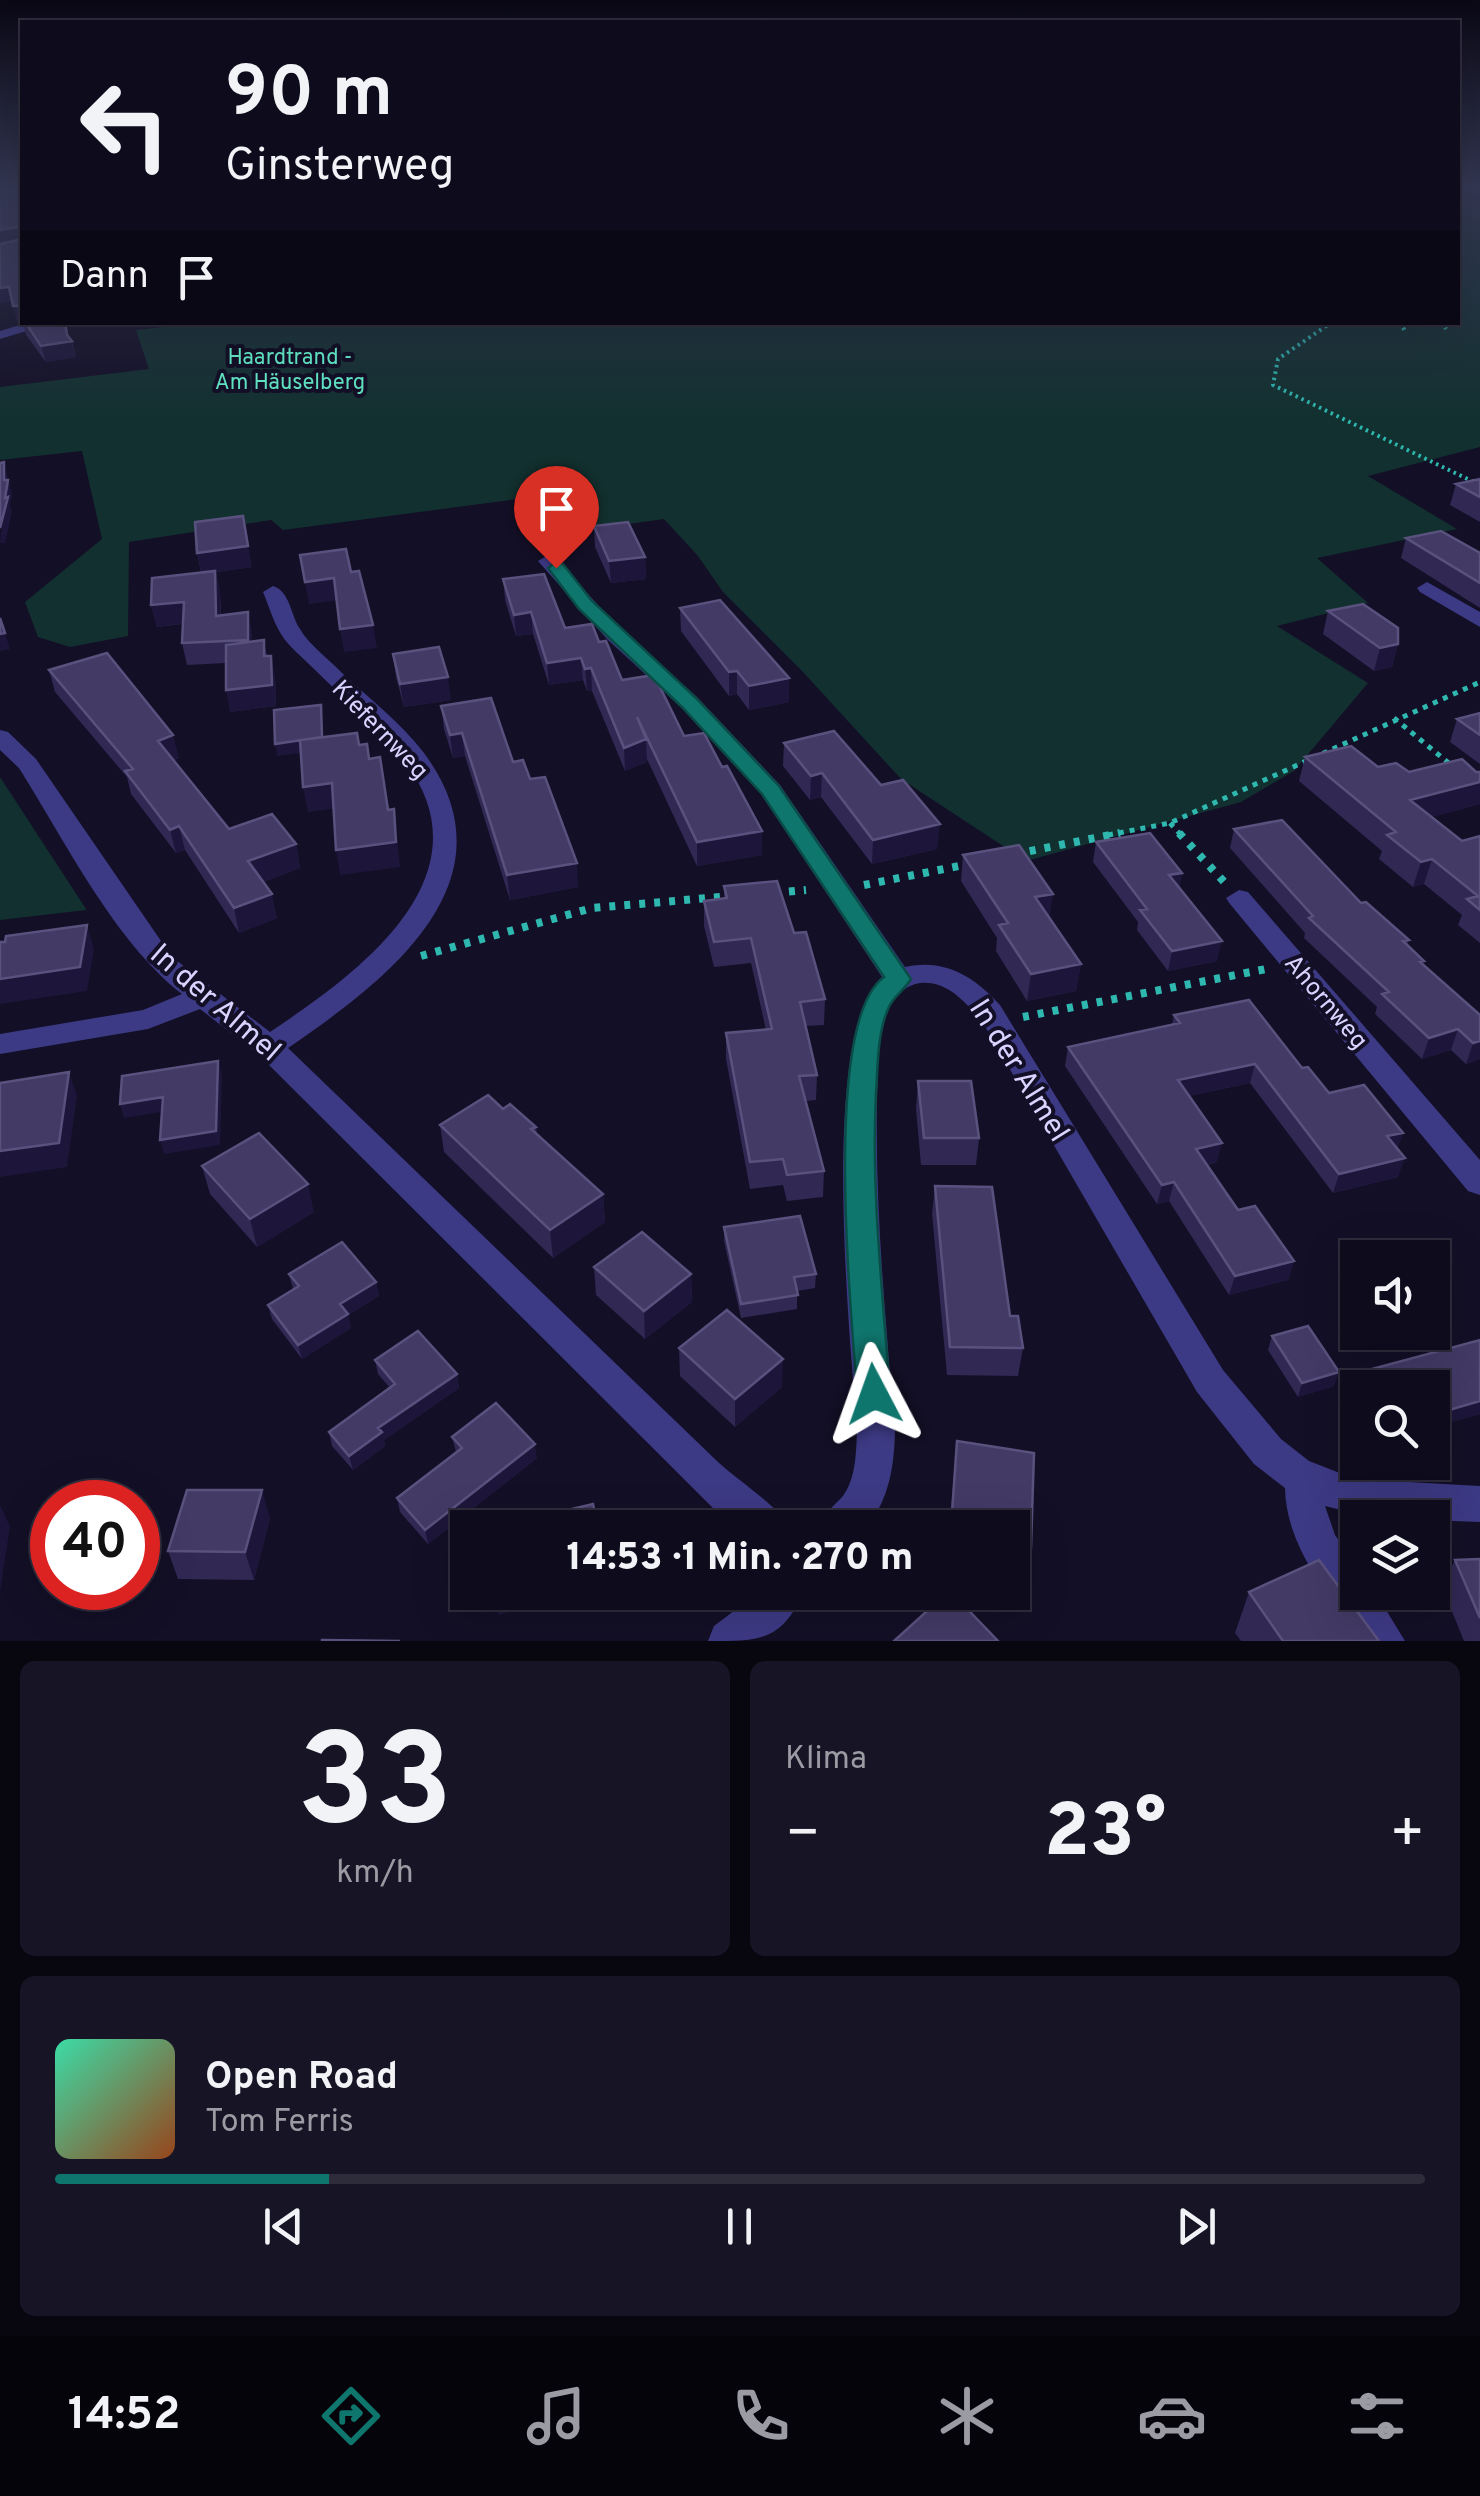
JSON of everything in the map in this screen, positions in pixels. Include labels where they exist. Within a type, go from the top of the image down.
[{"type":"street","points":[[0,336],[38,325]]},
{"type":"street","points":[[548,561],[595,615],[689,702],[771,790],[898,979],[880,997],[868,1027],[860,1136],[876,1432],[874,1480],[858,1510]]},
{"type":"street","points":[[1427,588],[1480,621]]},
{"type":"street","name":"Kiefernweg","points":[[269,1047],[339,1000],[408,936],[427,906],[442,868],[448,832],[442,803],[414,756],[291,634],[273,592]]},
{"type":"street","name":"In der Almel","points":[[0,738],[28,764],[162,964],[269,1047],[743,1510]]},
{"type":"street","name":"Ahornweg","points":[[1238,898],[1480,1182]]},
{"type":"street","name":"In der Almel","points":[[898,979],[925,973],[956,980],[974,993],[997,1022],[1210,1381],[1240,1425],[1272,1458],[1304,1482]]},
{"type":"street","points":[[0,1044],[128,1024],[165,1014],[204,996]]},
{"type":"street","points":[[1384,1641],[1321,1549],[1305,1514],[1304,1482],[1348,1496],[1394,1504],[1480,1504]]},
{"type":"street","points":[[729,1641],[772,1610]]},
{"type":"path","points":[[1328,325],[1278,359],[1273,385],[1480,485]]},
{"type":"path","points":[[1402,325],[1406,332]]},
{"type":"path","points":[[1444,325],[1446,329]]},
{"type":"path","points":[[1000,857],[1170,823],[1480,682]]},
{"type":"path","points":[[1394,718],[1464,776]]},
{"type":"path","points":[[1170,823],[1238,898]]},
{"type":"path","points":[[763,894],[839,888],[981,861]]},
{"type":"path","points":[[377,968],[592,908],[744,895]]},
{"type":"path","points":[[997,1022],[1295,963]]},
{"type":"green space","name":"Haardtrand - Am Häuselberg","points":[[1460,267],[1480,267],[1480,447],[1368,476],[1457,529],[1317,558],[1368,603],[1277,626],[1368,683],[1294,771],[1241,802],[1026,861],[901,779],[723,592],[698,556],[664,519],[565,533],[541,496],[283,530],[271,520],[129,542],[128,636],[70,647],[38,637],[25,602],[102,539],[82,451],[0,460],[0,387],[149,369],[136,330],[182,325],[1460,325]]},
{"type":"green space","points":[[0,777],[86,909],[86,910],[0,920]]},
{"type":"building","points":[[0,267],[20,267],[20,306],[13,306],[9,287],[0,288]]},
{"type":"building","points":[[27,325],[65,325],[72,341],[41,346]]},
{"type":"building","points":[[4,462],[4,480],[8,480],[5,498],[8,497],[0,528],[0,463]]},
{"type":"building","points":[[1480,479],[1480,497],[1456,484]]},
{"type":"building","points":[[243,516],[248,546],[197,553],[195,522]]},
{"type":"building","points":[[628,522],[645,557],[609,561],[594,526]]},
{"type":"building","points":[[1441,531],[1480,553],[1480,583],[1406,538]]},
{"type":"building","points":[[346,549],[351,572],[359,571],[373,625],[340,629],[334,578],[305,582],[300,555]]},
{"type":"building","points":[[215,571],[216,616],[248,612],[248,640],[182,643],[184,602],[151,605],[152,578]]},
{"type":"building","points":[[544,574],[565,628],[592,624],[599,642],[606,641],[622,680],[654,675],[684,736],[704,733],[762,831],[697,842],[637,717],[646,739],[624,748],[591,668],[585,669],[581,658],[547,663],[531,612],[514,615],[503,579]]},
{"type":"building","points":[[720,600],[789,678],[749,686],[737,671],[729,672],[680,608]]},
{"type":"building","points":[[1363,604],[1398,628],[1398,644],[1380,648],[1328,611]]},
{"type":"building","points":[[264,640],[264,656],[271,656],[272,685],[226,690],[226,645]]},
{"type":"building","points":[[439,647],[448,677],[400,684],[393,654]]},
{"type":"building","points":[[107,653],[173,735],[158,741],[229,829],[272,814],[296,844],[248,861],[272,894],[234,908],[179,826],[170,830],[125,771],[133,769],[49,670]]},
{"type":"building","points":[[491,698],[513,762],[523,760],[530,779],[545,777],[577,863],[507,875],[462,733],[450,735],[441,706]]},
{"type":"building","points":[[321,705],[322,737],[275,744],[274,710]]},
{"type":"building","points":[[1480,713],[1480,735],[1457,719]]},
{"type":"building","points":[[834,731],[881,785],[903,780],[940,824],[873,840],[822,773],[811,776],[784,743]]},
{"type":"building","points":[[357,733],[359,745],[367,744],[369,759],[380,757],[388,810],[394,809],[396,842],[336,850],[332,783],[303,787],[300,740]]},
{"type":"building","points":[[1351,746],[1378,767],[1396,763],[1409,772],[1462,759],[1480,772],[1480,782],[1410,800],[1462,841],[1480,836],[1480,910],[1467,899],[1478,896],[1432,859],[1421,862],[1387,835],[1396,832],[1305,757]]},
{"type":"building","points":[[1282,820],[1361,903],[1366,902],[1409,940],[1403,941],[1424,961],[1420,962],[1480,1015],[1480,1041],[1473,1043],[1458,1029],[1429,1038],[1382,994],[1389,992],[1309,918],[1313,916],[1234,829]]},
{"type":"building","points":[[1150,833],[1182,873],[1169,875],[1222,941],[1172,951],[1140,910],[1147,909],[1096,842]]},
{"type":"building","points":[[1019,845],[1053,894],[1035,897],[1081,964],[1031,974],[999,925],[1008,923],[963,855]]},
{"type":"building","points":[[777,881],[794,933],[806,932],[825,999],[800,1002],[817,1075],[799,1076],[824,1171],[787,1175],[783,1159],[750,1162],[726,1033],[772,1029],[751,938],[714,942],[704,901],[727,898],[724,886]]},
{"type":"building","points":[[87,925],[80,967],[0,979],[0,942],[5,942],[6,936]]},
{"type":"building","points":[[1249,1000],[1302,1068],[1308,1067],[1329,1093],[1364,1085],[1403,1133],[1387,1136],[1405,1158],[1339,1174],[1255,1064],[1178,1080],[1222,1143],[1196,1149],[1238,1210],[1255,1206],[1294,1261],[1235,1276],[1174,1182],[1162,1185],[1068,1047],[1180,1023],[1174,1015]]},
{"type":"building","points":[[218,1061],[216,1131],[160,1140],[163,1097],[120,1104],[122,1076]]},
{"type":"building","points":[[69,1072],[59,1143],[0,1151],[0,1083]]},
{"type":"building","points":[[918,1081],[971,1081],[979,1138],[924,1138]]},
{"type":"building","points":[[488,1095],[503,1109],[510,1104],[536,1127],[531,1129],[603,1194],[550,1230],[440,1125]]},
{"type":"building","points":[[259,1133],[308,1184],[250,1219],[202,1166]]},
{"type":"building","points":[[935,1186],[992,1187],[1010,1316],[1018,1316],[1023,1348],[950,1347]]},
{"type":"building","points":[[800,1216],[816,1274],[794,1277],[798,1295],[741,1304],[724,1227]]},
{"type":"building","points":[[642,1232],[691,1274],[644,1311],[594,1267]]},
{"type":"building","points":[[342,1242],[376,1282],[340,1304],[348,1314],[298,1345],[268,1305],[299,1286],[289,1274]]},
{"type":"building","points":[[727,1310],[783,1359],[735,1399],[679,1348]]},
{"type":"building","points":[[1308,1326],[1339,1372],[1302,1383],[1272,1336]]},
{"type":"building","points":[[418,1331],[457,1374],[378,1428],[382,1432],[349,1456],[329,1432],[395,1384],[375,1360]]},
{"type":"building","points":[[1480,1340],[1480,1401],[1450,1410],[1450,1370],[1372,1369],[1450,1350]]},
{"type":"building","points":[[496,1403],[535,1444],[425,1530],[397,1498],[462,1448],[452,1437]]},
{"type":"building","points":[[957,1441],[1034,1453],[1031,1547],[1030,1510],[952,1510]]},
{"type":"building","points":[[187,1490],[262,1490],[245,1552],[168,1551]]},
{"type":"building","points":[[593,1504],[594,1510],[568,1510]]},
{"type":"building","points":[[1480,1559],[1480,1618],[1455,1560]]},
{"type":"building","points":[[1319,1560],[1340,1588],[1340,1610],[1356,1610],[1379,1641],[1283,1641],[1249,1592]]},
{"type":"building","points":[[928,1610],[968,1610],[998,1641],[894,1641]]},
{"type":"route","points":[[556,568],[614,635],[689,702],[771,790],[898,979],[886,988],[868,1027],[863,1077],[862,1234],[874,1394]]}]
